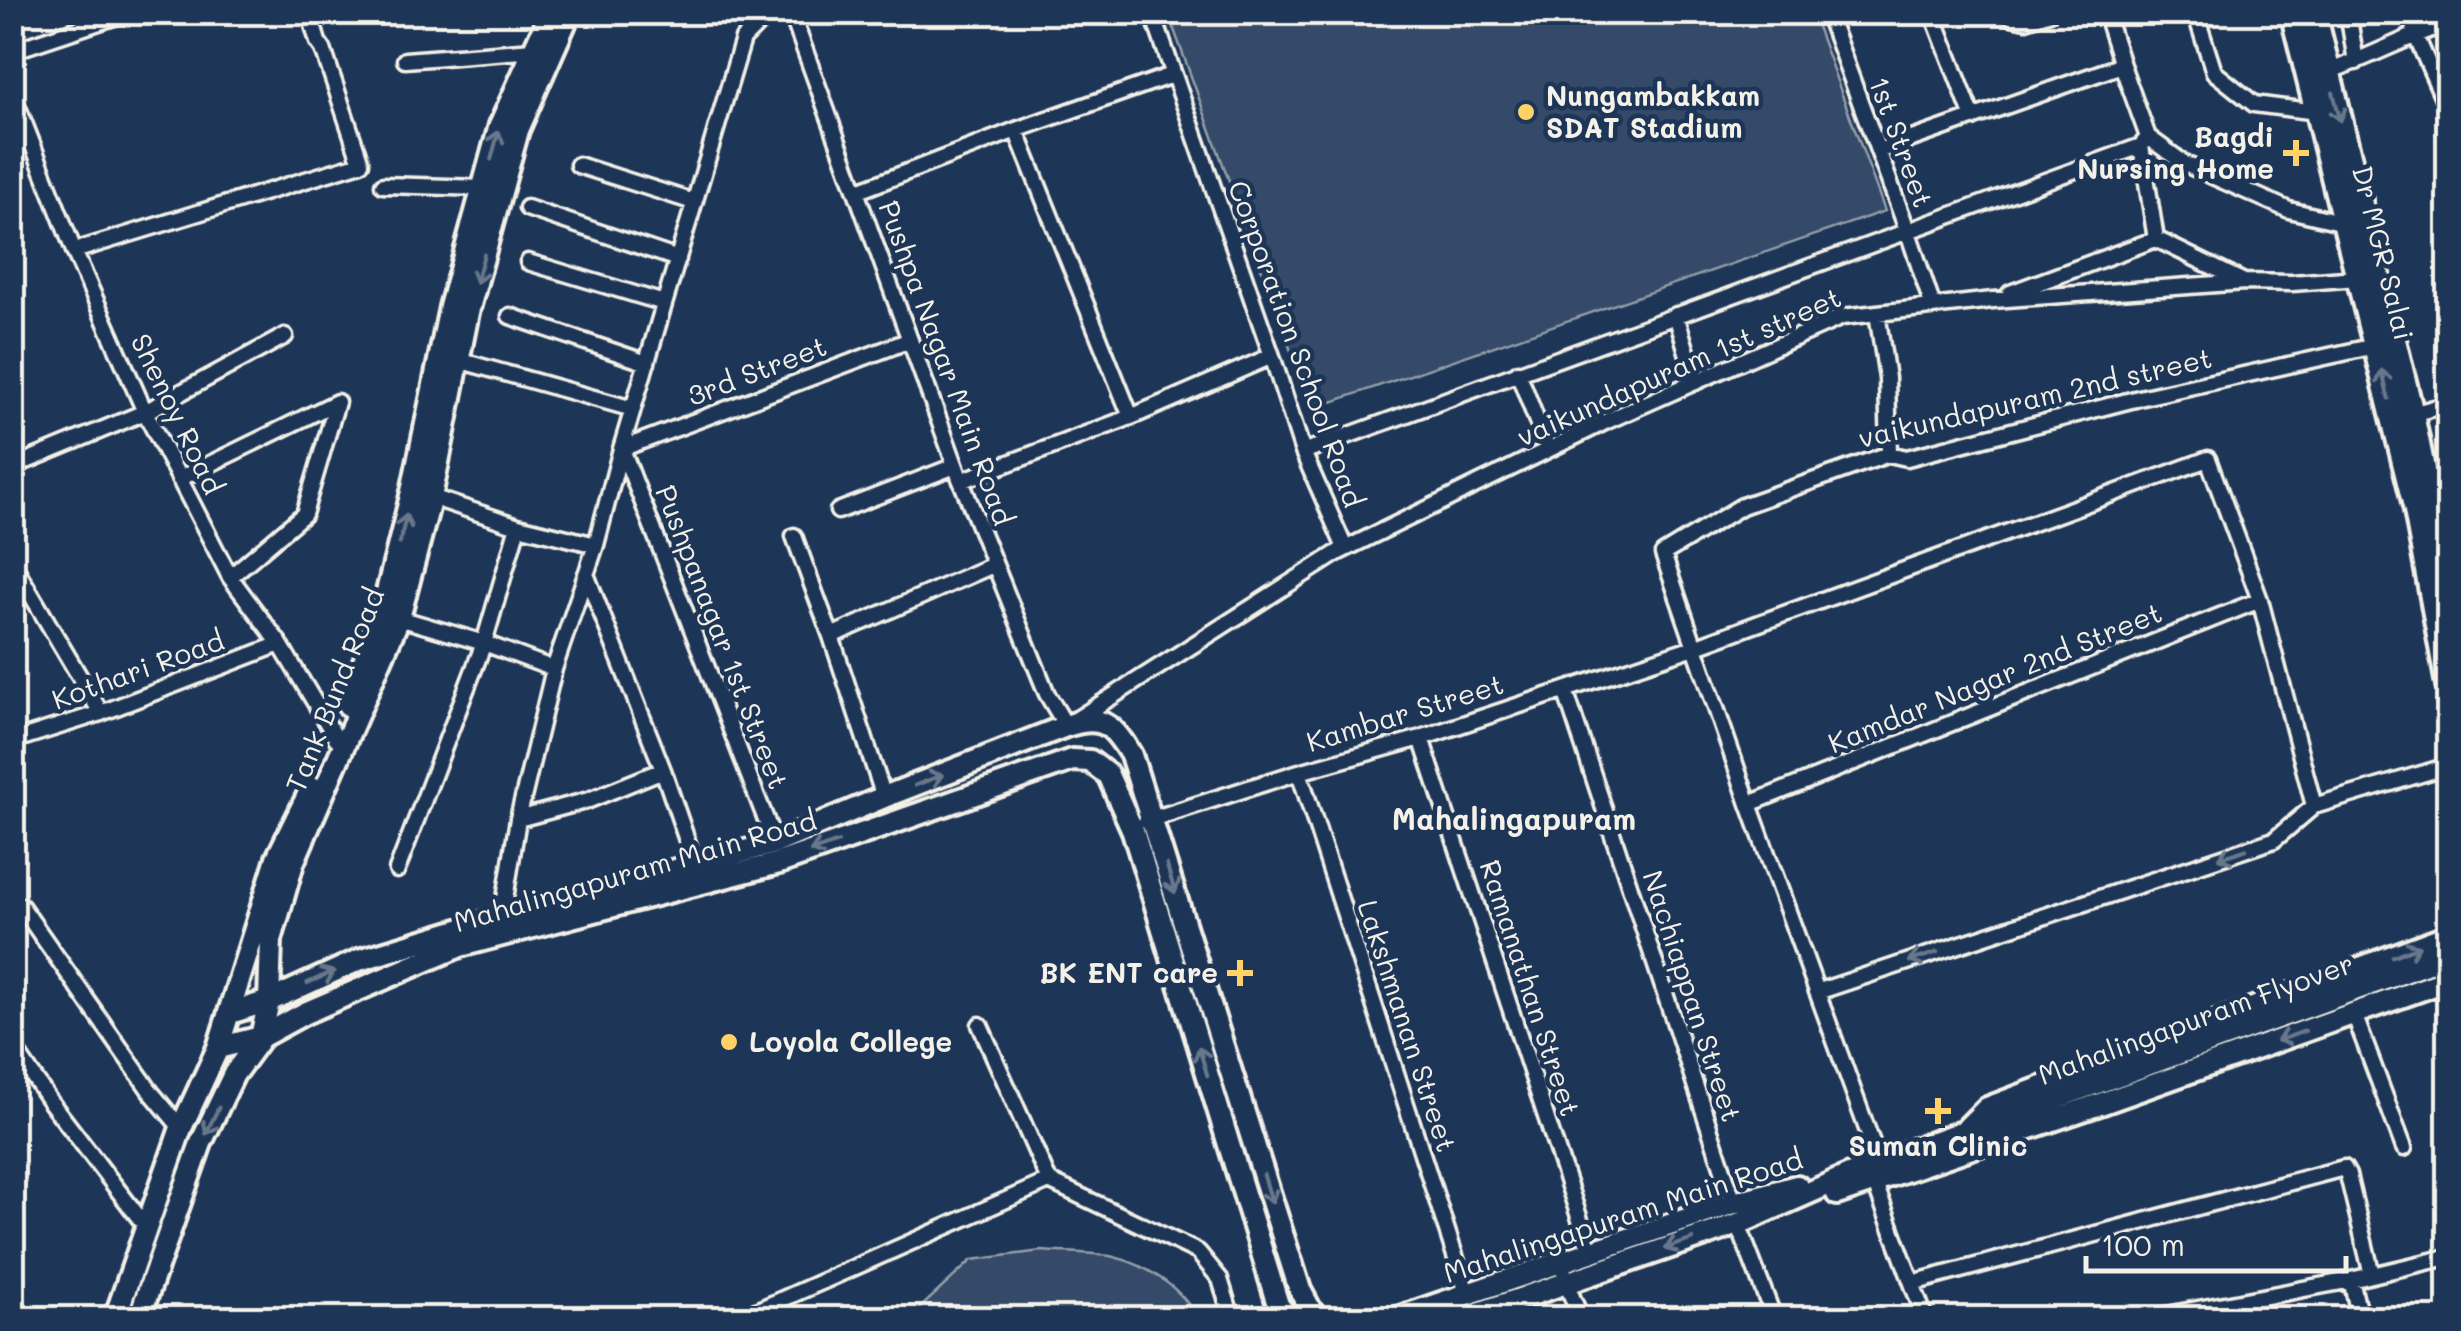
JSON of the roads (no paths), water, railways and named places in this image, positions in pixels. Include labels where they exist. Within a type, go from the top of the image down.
[{"type":"main road","name":"Tank Bund Road","points":[[115,1318],[181,1128],[218,1048],[278,858],[399,618],[431,497],[468,312],[551,12]]},
{"type":"main road","name":"Tank Bund Road","points":[[139,1318],[201,1143],[234,1074],[261,1037],[269,1001],[271,940],[293,863],[340,740],[382,612],[412,492],[450,307],[500,125],[542,51],[570,12]]},
{"type":"main road","name":"Dr MGR Salai","points":[[2292,12],[2318,74],[2440,507],[2448,595]]},
{"type":"main road","name":"Dr MGR Salai","points":[[2314,12],[2317,112],[2416,510],[2448,685]]},
{"type":"main road","name":"Mahalingapuram Main Road","points":[[230,1013],[269,1001],[359,960],[776,843],[1089,719],[1106,724],[1118,734],[1131,755],[1300,1290],[1315,1318]]},
{"type":"main road","points":[[1066,726],[1072,760],[1090,760],[1108,775],[1131,828],[1278,1305],[1288,1318]]},
{"type":"main road","name":"Mahalingapuram Main Road","points":[[218,1048],[261,1037],[305,1013],[460,946],[779,863],[1072,760]]},
{"type":"main road","points":[[1962,1134],[1988,1108],[2448,935]]},
{"type":"main road","name":"Mahalingapuram Flyover","points":[[1962,1134],[2448,956]]},
{"type":"main road","points":[[1873,1170],[2448,980]]},
{"type":"main road","name":"Mahalingapuram Main Road","points":[[1464,1318],[1564,1273],[1873,1170],[1962,1134]]},
{"type":"main road","name":"Mahalingapuram Main Road","points":[[1396,1318],[1564,1273],[1591,1253],[1736,1213]]},
{"type":"street","points":[[12,52],[130,12]]},
{"type":"street","points":[[74,252],[361,162],[309,12]]},
{"type":"street","points":[[502,917],[518,818],[554,669],[596,545],[743,40],[770,12]]},
{"type":"street","name":"Pushpa Nagar Main Road","points":[[791,12],[960,481],[1047,694],[1066,726]]},
{"type":"street","name":"Corporation School Road","points":[[1066,726],[1345,548],[1302,452],[1152,12]]},
{"type":"street","name":"1st Street","points":[[1827,12],[1933,307]]},
{"type":"street","points":[[1932,12],[1972,118]]},
{"type":"street","points":[[2010,12],[2012,17],[2026,20],[2050,12]]},
{"type":"street","points":[[2106,12],[2144,141],[2156,240]]},
{"type":"street","points":[[2195,12],[2214,72],[2254,104],[2317,112]]},
{"type":"street","points":[[2348,12],[2356,62]]},
{"type":"street","points":[[2411,12],[2415,34],[2448,109]]},
{"type":"street","points":[[2318,74],[2448,24]]},
{"type":"street","points":[[404,60],[542,51]]},
{"type":"street","points":[[1878,151],[2122,65]]},
{"type":"street","points":[[858,191],[1172,75]]},
{"type":"street","name":"Shenoy Road","points":[[12,92],[74,252],[145,412],[230,578],[280,644],[340,740]]},
{"type":"street","points":[[1016,130],[1131,417]]},
{"type":"street","points":[[2144,141],[2185,164],[2288,210],[2346,223]]},
{"type":"street","points":[[1302,452],[1908,232],[2144,141]]},
{"type":"street","points":[[578,166],[694,202]]},
{"type":"street","points":[[384,185],[484,188]]},
{"type":"street","points":[[527,208],[678,259]]},
{"type":"street","points":[[1992,300],[2156,240],[2245,282]]},
{"type":"street","points":[[528,262],[664,303]]},
{"type":"street","name":"vaikundapuram 1st street","points":[[1339,552],[1548,450],[1842,317],[1992,300],[2358,278]]},
{"type":"street","points":[[1877,313],[1887,378],[1890,454]]},
{"type":"street","points":[[510,316],[646,363]]},
{"type":"street","points":[[1676,316],[1696,382]]},
{"type":"street","points":[[12,467],[145,412],[285,336]]},
{"type":"street","name":"3rd Street","points":[[621,449],[910,340]]},
{"type":"street","name":"vaikundapuram 2nd street","points":[[1694,647],[1663,554],[1742,506],[1890,454],[1906,458],[2139,398],[2375,346]]},
{"type":"street","points":[[960,481],[1131,417],[1272,356]]},
{"type":"street","points":[[458,360],[633,409]]},
{"type":"street","points":[[1518,372],[1548,450]]},
{"type":"street","points":[[180,479],[337,402],[304,514],[230,578]]},
{"type":"street","points":[[2412,414],[2448,404]]},
{"type":"street","name":"Pushpanagar 1st Street","points":[[621,449],[776,843]]},
{"type":"street","name":"Kambar Street","points":[[1131,828],[1152,818],[1421,738],[1694,647],[2208,459],[2260,600]]},
{"type":"street","points":[[838,510],[955,466]]},
{"type":"street","points":[[431,497],[518,526],[596,545]]},
{"type":"street","points":[[397,870],[484,642],[518,526]]},
{"type":"street","points":[[794,536],[884,797]]},
{"type":"street","points":[[12,562],[101,712]]},
{"type":"street","points":[[831,636],[993,565]]},
{"type":"street","points":[[586,573],[663,770],[695,864]]},
{"type":"street","points":[[2260,600],[2314,806]]},
{"type":"street","name":"Kamdar Nagar 2nd Street","points":[[1749,804],[2260,600]]},
{"type":"street","points":[[399,618],[484,642],[554,669]]},
{"type":"street","name":"Kothari Road","points":[[12,741],[101,712],[280,644]]},
{"type":"street","points":[[1694,647],[1817,992],[1925,1318]]},
{"type":"street","name":"Nachiappan Street","points":[[1565,690],[1774,1318]]},
{"type":"street","name":"Ramanathan Street","points":[[1421,738],[1591,1253]]},
{"type":"street","points":[[1817,992],[2274,840],[2314,806],[2448,766]]},
{"type":"street","points":[[518,818],[589,800],[663,770]]},
{"type":"street","name":"Lakshmanan Street","points":[[1298,772],[1468,1296]]},
{"type":"street","points":[[21,906],[151,1092],[181,1128]]},
{"type":"street","points":[[2354,1014],[2404,1148]]},
{"type":"street","points":[[980,1025],[1049,1181],[1198,1252],[1220,1280],[1232,1318]]},
{"type":"street","points":[[12,1045],[146,1228]]},
{"type":"street","points":[[1912,1282],[2344,1168],[2372,1275]]},
{"type":"street","points":[[750,1316],[1049,1181]]},
{"type":"street","points":[[2151,1318],[2351,1280],[2448,1257]]},
{"type":"street","points":[[1564,1273],[1581,1318]]},
{"type":"street","points":[[2351,1280],[2360,1318]]},
{"type":"place","name":"Nungambakkam SDAT Stadium","points":[[1526,112]]},
{"type":"place","name":"Bagdi Nursing Home","points":[[2296,153]]},
{"type":"place","name":"BK ENT care","points":[[1240,973]]},
{"type":"place","name":"Loyola College","points":[[729,1042]]},
{"type":"place","name":"Suman Clinic","points":[[1938,1111]]},
{"type":"district","name":"Mahalingapuram","points":[[1514,820]]}]
